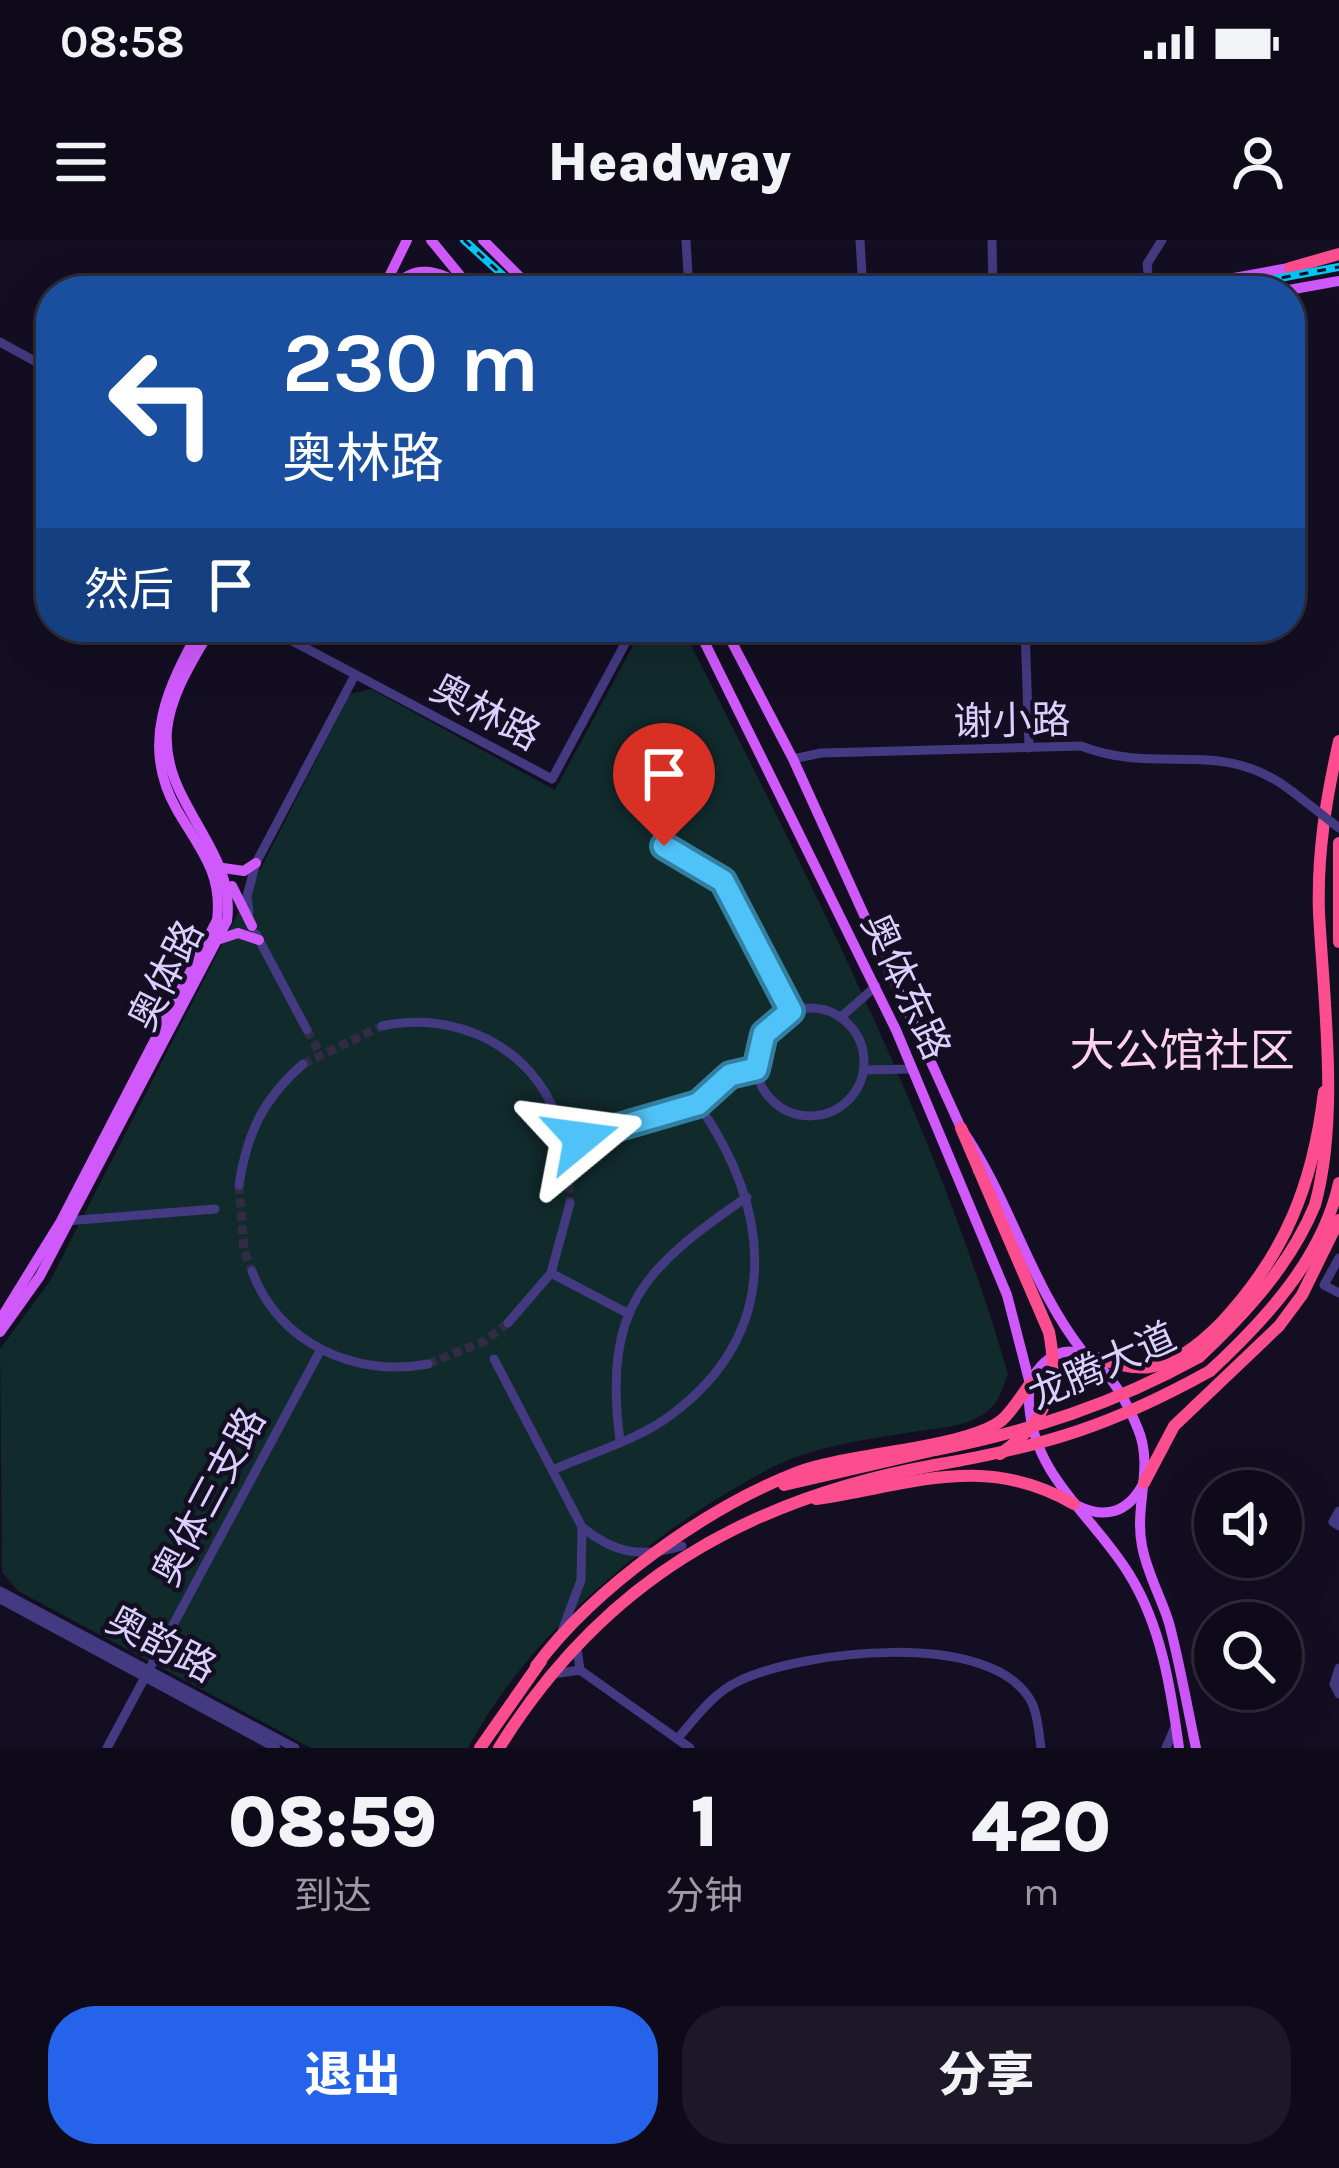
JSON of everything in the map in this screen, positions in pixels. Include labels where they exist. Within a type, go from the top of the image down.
[{"type":"highway","points":[[1290,268],[1339,257]]},
{"type":"highway","name":"龙腾大道","points":[[480,1748],[536,1666],[601,1605],[772,1489],[853,1465],[1034,1431],[1132,1394],[1199,1357],[1238,1321],[1285,1263],[1317,1202],[1328,1151],[1330,1043],[1319,859],[1339,741]]},
{"type":"highway","points":[[1339,843],[1339,942]]},
{"type":"highway","points":[[1087,1355],[1137,1367],[1164,1364],[1214,1329],[1262,1276],[1308,1183],[1330,1043]]},
{"type":"highway","points":[[961,1127],[1049,1332],[1054,1356],[1055,1377],[1040,1417],[1000,1454]]},
{"type":"highway","name":"龙腾大道","points":[[499,1748],[548,1676],[577,1643],[674,1566],[779,1504],[854,1480],[1038,1448],[1139,1410],[1210,1371],[1251,1333],[1299,1272],[1334,1208],[1339,1183]]},
{"type":"highway","points":[[1144,1484],[1174,1426],[1279,1326],[1302,1295],[1339,1220]]},
{"type":"highway","points":[[536,1666],[562,1630],[717,1512],[804,1469],[990,1427],[1030,1384]]},
{"type":"highway","points":[[779,1504],[976,1473],[1018,1477],[1074,1504]]},
{"type":"main road","points":[[389,276],[407,240]]},
{"type":"main road","points":[[431,240],[460,276]]},
{"type":"main road","points":[[483,240],[519,276]]},
{"type":"main road","points":[[1245,276],[1290,268]]},
{"type":"main road","points":[[407,276],[428,269],[442,276]]},
{"type":"main road","points":[[1305,287],[1339,281]]},
{"type":"main road","name":"奥体路","points":[[0,1332],[40,1276],[217,920],[213,868],[169,794],[159,756],[164,698],[193,642]]},
{"type":"main road","points":[[204,642],[174,700],[167,732],[178,791],[252,926]]},
{"type":"main road","name":"奥体东路","points":[[704,642],[913,1069],[1007,1295],[1030,1384]]},
{"type":"main road","name":"奥体东路","points":[[732,642],[793,759],[961,1127],[988,1166],[1041,1288],[1087,1355]]},
{"type":"main road","points":[[224,868],[239,872],[256,863]]},
{"type":"main road","name":"奥体路","points":[[0,1320],[66,1221],[220,939],[229,902],[224,868]]},
{"type":"main road","points":[[220,939],[238,933],[259,940]]},
{"type":"main road","points":[[1179,1748],[1160,1649],[1139,1592],[1049,1473],[1034,1436],[1030,1384],[1048,1359],[1072,1351],[1087,1355],[1109,1377],[1140,1434],[1141,1543],[1171,1632],[1196,1748]]},
{"type":"main road","points":[[1074,1504],[1108,1514],[1123,1509],[1144,1484]]},
{"type":"street","points":[[686,240],[688,276]]},
{"type":"street","points":[[860,240],[862,276]]},
{"type":"street","points":[[992,240],[993,276]]},
{"type":"street","points":[[1148,276],[1147,264],[1162,240]]},
{"type":"street","points":[[0,342],[36,362]]},
{"type":"street","name":"奥林路","points":[[294,642],[552,779],[626,642]]},
{"type":"street","points":[[1025,642],[1029,748]]},
{"type":"street","points":[[307,1030],[252,926],[247,896],[256,863],[356,675]]},
{"type":"street","name":"谢小路","points":[[793,759],[808,754],[1081,746],[1119,760],[1239,760],[1293,792],[1339,828]]},
{"type":"street","points":[[664,846],[723,881],[791,1011]]},
{"type":"street","points":[[841,1017],[876,986]]},
{"type":"street","points":[[825,1009],[841,1017],[862,1044],[864,1070],[853,1096],[839,1109],[804,1117],[771,1101],[756,1069],[764,1034],[791,1011],[825,1009]]},
{"type":"street","points":[[382,1026],[409,1020],[447,1023],[485,1037],[520,1060],[550,1097],[557,1118]]},
{"type":"street","points":[[239,1185],[252,1126],[274,1093],[303,1064]]},
{"type":"street","points":[[581,1138],[698,1104],[730,1075],[756,1069]]},
{"type":"street","points":[[864,1070],[913,1069]]},
{"type":"street","points":[[553,1469],[667,1418],[707,1385],[742,1331],[755,1281],[747,1197],[730,1150],[698,1104]]},
{"type":"street","points":[[620,1441],[616,1350],[627,1313],[657,1267],[747,1197]]},
{"type":"street","points":[[508,1323],[551,1273],[570,1203]]},
{"type":"street","points":[[66,1221],[215,1209]]},
{"type":"street","points":[[1339,1258],[1324,1286],[1339,1293]]},
{"type":"street","points":[[252,1271],[260,1292],[286,1325],[320,1351],[363,1365],[428,1364]]},
{"type":"street","points":[[551,1273],[627,1313]]},
{"type":"street","name":"奥体三支路","points":[[107,1748],[320,1351]]},
{"type":"street","points":[[494,1358],[582,1527],[581,1580],[562,1630]]},
{"type":"street","points":[[1339,1511],[1333,1522],[1339,1526]]},
{"type":"street","points":[[582,1527],[620,1551],[660,1552],[682,1546]]},
{"type":"street","name":"奥韵路","points":[[0,1595],[274,1745],[295,1748]]},
{"type":"street","points":[[577,1643],[580,1670]]},
{"type":"street","points":[[677,1739],[715,1698],[753,1675],[903,1649],[956,1657],[1005,1678],[1032,1703],[1041,1748]]},
{"type":"street","points":[[1339,1668],[1334,1684],[1339,1694]]},
{"type":"street","points":[[548,1676],[580,1670],[690,1748]]},
{"type":"street","points":[[1166,1748],[1176,1724]]},
{"type":"green space","points":[[635,642],[690,642],[819,901],[904,1087],[977,1277],[1008,1374],[994,1405],[976,1418],[804,1454],[685,1519],[600,1586],[561,1624],[525,1663],[468,1748],[311,1748],[18,1591],[2,1572],[0,1349],[50,1281],[350,694],[371,689],[555,790]]},
{"type":"tunnel","points":[[303,1064],[382,1026]]},
{"type":"tunnel","points":[[307,1030],[319,1052]]},
{"type":"tunnel","points":[[557,1118],[566,1142],[570,1203]]},
{"type":"tunnel","points":[[239,1185],[244,1250],[252,1271]]},
{"type":"tunnel","points":[[428,1364],[485,1341],[508,1323]]},
{"type":"railway","points":[[464,240],[504,276]]},
{"type":"railway","points":[[1291,276],[1339,267]]},
{"type":"district","name":"大公馆社区","points":[[1182,1050]]},
{"type":"route","points":[[581,1138],[698,1104],[730,1075],[756,1069],[764,1034],[791,1011],[723,881],[664,846]]}]
